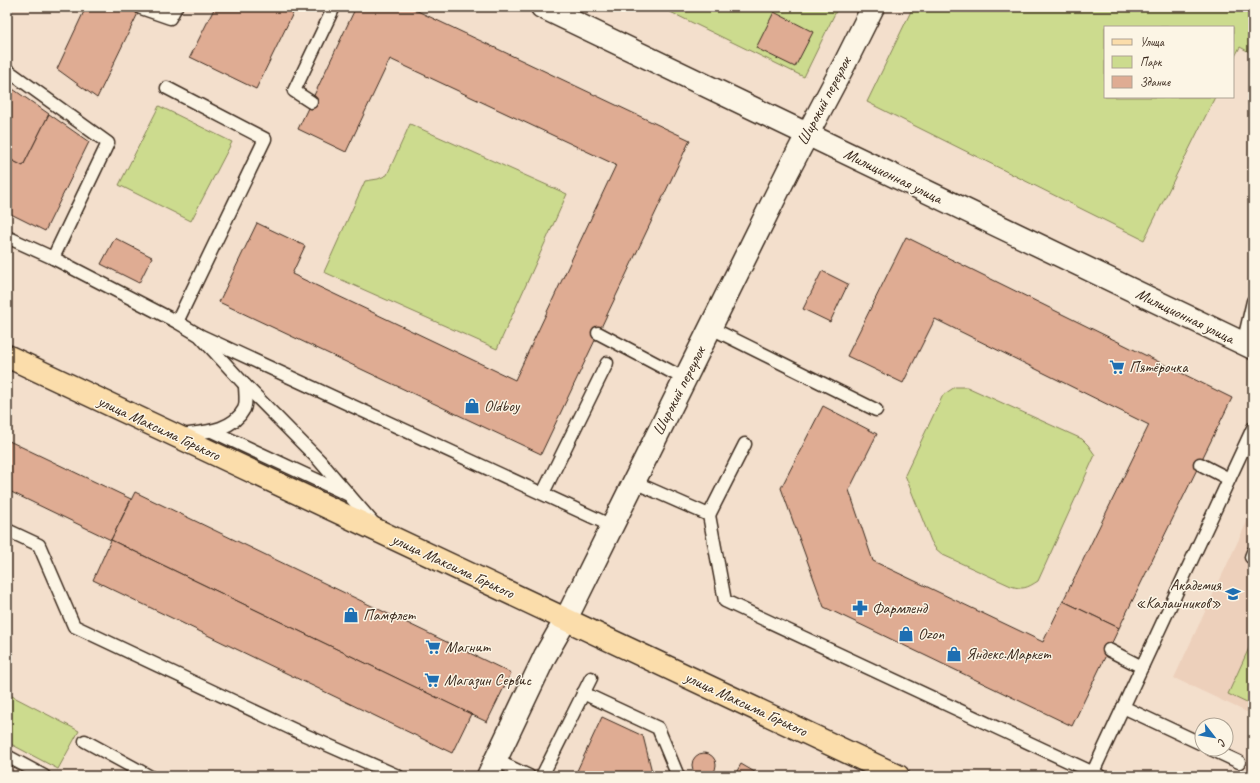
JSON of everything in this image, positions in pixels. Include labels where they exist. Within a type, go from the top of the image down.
[{"type":"main road","name":"улица Максима Горького","points":[[7,356],[898,776]]},
{"type":"street","name":"Милиционная улица","points":[[542,7],[806,135],[1250,346]]},
{"type":"street","name":"Широкий переулок","points":[[491,768],[545,656],[566,619],[806,135],[873,7]]},
{"type":"lane","points":[[141,8],[170,18],[176,7]]},
{"type":"lane","points":[[311,102],[294,91],[334,7]]},
{"type":"lane","points":[[8,73],[108,143],[53,258]]},
{"type":"lane","points":[[166,88],[265,139],[177,322]]},
{"type":"lane","points":[[7,237],[53,258],[177,322],[199,335],[544,493],[612,526]]},
{"type":"lane","points":[[1250,346],[1253,301]]},
{"type":"lane","points":[[711,328],[876,410]]},
{"type":"lane","points":[[598,333],[685,379]]},
{"type":"lane","points":[[199,335],[245,385],[319,460],[381,532]]},
{"type":"lane","points":[[544,493],[607,363]]},
{"type":"lane","points":[[174,435],[212,431],[233,422],[244,409],[245,385]]},
{"type":"lane","points":[[745,444],[709,515],[725,600],[1096,774],[1123,707],[1253,428]]},
{"type":"lane","points":[[212,431],[349,494]]},
{"type":"lane","points":[[1200,464],[1229,479]]},
{"type":"lane","points":[[634,482],[709,515]]},
{"type":"lane","points":[[7,530],[39,545],[74,626],[305,735],[398,776]]},
{"type":"lane","points":[[1253,552],[1251,557],[1253,558]]},
{"type":"lane","points":[[1109,650],[1142,667]]},
{"type":"lane","points":[[542,776],[591,678]]},
{"type":"lane","points":[[583,693],[658,728],[678,776]]},
{"type":"lane","points":[[1123,707],[1194,740]]},
{"type":"lane","points":[[85,741],[149,776]]},
{"type":"lane","points":[[7,756],[44,776]]},
{"type":"lane","points":[[1229,757],[1239,762]]},
{"type":"lane","points":[[491,768],[529,776]]},
{"type":"shaded area","name":"Академия «Калашников»","points":[[1253,509],[1253,715],[1174,678]]},
{"type":"green space","points":[[660,7],[838,7],[804,77]]},
{"type":"green space","points":[[913,7],[1253,7],[1253,54],[1240,47],[1234,58],[1234,26],[1104,26],[1104,98],[1215,98],[1144,240],[867,102]]},
{"type":"green space","points":[[159,106],[232,142],[191,221],[119,185]]},
{"type":"green space","points":[[410,124],[567,194],[497,349],[324,272],[365,181],[378,179],[387,175]]},
{"type":"green space","points":[[955,387],[967,387],[1082,439],[1095,455],[1038,581],[1028,587],[1019,588],[1011,586],[943,555],[935,548],[905,475],[943,395]]},
{"type":"green space","points":[[1249,648],[1253,650],[1253,706],[1228,694]]},
{"type":"green space","points":[[10,695],[79,731],[58,769],[7,742],[7,702]]},
{"type":"building","points":[[86,7],[141,7],[97,98],[57,69]]},
{"type":"building","points":[[215,7],[296,7],[256,89],[190,57]]},
{"type":"building","points":[[356,7],[409,7],[690,140],[541,454],[219,302],[257,223],[305,246],[292,274],[515,380],[616,165],[390,59],[346,152],[298,129]]},
{"type":"building","points":[[774,12],[813,32],[795,67],[756,48]]},
{"type":"building","points":[[7,85],[49,114],[23,166],[7,158]]},
{"type":"building","points":[[49,114],[89,142],[45,231],[7,212],[7,158],[23,166]]},
{"type":"building","points":[[906,237],[1232,398],[1119,628],[1063,601],[1149,425],[935,319],[903,383],[847,356]]},
{"type":"building","points":[[115,238],[152,257],[139,283],[101,264]]},
{"type":"building","points":[[822,271],[848,284],[830,322],[803,309]]},
{"type":"building","points":[[823,406],[877,434],[849,490],[873,561],[1043,642],[1063,601],[1119,628],[1072,726],[824,607],[781,488]]},
{"type":"building","points":[[7,440],[131,499],[111,540],[7,490]]},
{"type":"building","points":[[135,492],[511,673],[487,722],[111,540]]},
{"type":"building","points":[[111,540],[471,714],[452,753],[93,580]]},
{"type":"building","points":[[602,717],[643,736],[653,776],[582,776],[576,773]]},
{"type":"building","points":[[704,753],[712,757],[716,765],[712,773],[704,777],[696,773],[692,765],[696,757]]},
{"type":"building","points":[[741,764],[758,774],[757,776],[734,776]]},
{"type":"place","name":"Пятёрочка","points":[[1117,367]]},
{"type":"place","name":"Oldboy","points":[[472,406]]},
{"type":"place","name":"Академия «Калашников»","points":[[1233,594]]},
{"type":"place","name":"Фармленд","points":[[860,608]]},
{"type":"place","name":"Памфлет","points":[[351,615]]},
{"type":"place","name":"Ozon","points":[[906,634]]},
{"type":"place","name":"Магнит","points":[[433,647]]},
{"type":"place","name":"Яндекс.Маркет","points":[[954,654]]},
{"type":"place","name":"Магазин Сервис","points":[[432,680]]}]
